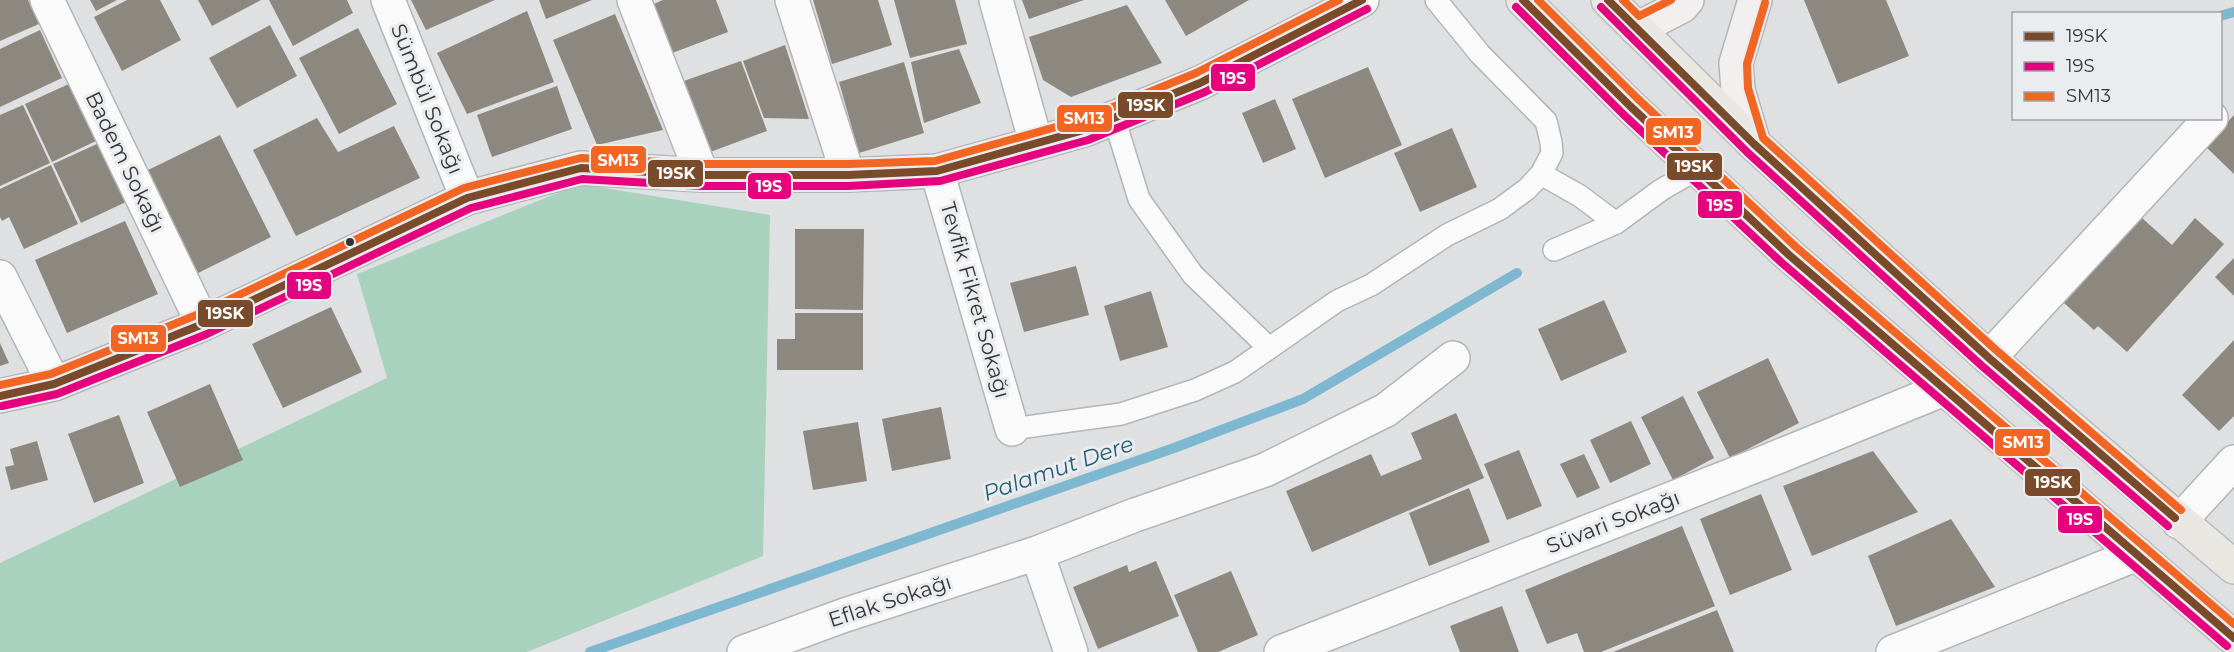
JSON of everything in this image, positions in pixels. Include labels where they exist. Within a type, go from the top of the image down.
[{"type":"main road","points":[[1523,0],[1630,106],[1789,255],[2234,638]]},
{"type":"main road","points":[[1608,0],[1754,144],[1989,358],[2234,567]]},
{"type":"main road","points":[[1636,29],[1682,6],[1687,0]]},
{"type":"main road","points":[[1754,144],[1738,90],[1736,63],[1755,0]]},
{"type":"street","name":"Badem Sokağı","points":[[47,0],[203,324]]},
{"type":"street","name":"Sümbül Sokağı","points":[[388,0],[467,198]]},
{"type":"street","points":[[634,0],[702,175]]},
{"type":"street","points":[[792,0],[848,175]]},
{"type":"street","points":[[996,0],[1036,143]]},
{"type":"street","points":[[0,396],[54,384],[203,324],[467,198],[581,168],[702,175],[848,175],[937,171],[1084,130],[1114,118],[1200,83],[1362,0]]},
{"type":"street","points":[[1989,358],[2209,120]]},
{"type":"street","name":"Tevfik Fikret Sokağı","points":[[937,171],[1012,429]]},
{"type":"street","points":[[0,277],[54,384]]},
{"type":"street","name":"Eflak Sokağı","points":[[744,652],[845,615],[1037,553],[1135,515],[1264,471],[1386,410],[1453,357]]},
{"type":"street","name":"Süvari Sokağı","points":[[1281,652],[1944,389]]},
{"type":"street","points":[[2179,522],[2234,462]]},
{"type":"street","points":[[1037,553],[1071,652]]},
{"type":"street","points":[[1893,652],[2137,554]]},
{"type":"lane","points":[[1012,429],[1121,414],[1195,390],[1235,372],[1287,338],[1337,301],[1371,285],[1447,235],[1500,209],[1527,189],[1540,174],[1552,153],[1546,121],[1480,54],[1436,0]]},
{"type":"lane","points":[[1114,118],[1139,199],[1193,275],[1269,348]]},
{"type":"lane","points":[[1554,250],[1616,223],[1661,190],[1697,169]]},
{"type":"lane","points":[[1540,174],[1580,196],[1616,223]]},
{"type":"green space","points":[[580,184],[770,215],[763,556],[527,652],[0,652],[0,563],[387,378],[357,274]]},
{"type":"building","points":[[0,0],[28,0],[39,24],[0,41]]},
{"type":"building","points":[[90,0],[117,0],[96,11]]},
{"type":"building","points":[[127,0],[160,0],[181,40],[122,71],[94,17]]},
{"type":"building","points":[[198,0],[261,0],[212,26]]},
{"type":"building","points":[[269,0],[347,0],[353,13],[293,46]]},
{"type":"building","points":[[411,0],[495,0],[426,30]]},
{"type":"building","points":[[539,0],[592,0],[546,19]]},
{"type":"building","points":[[663,0],[716,0],[728,32],[667,55],[649,6]]},
{"type":"building","points":[[813,0],[878,0],[892,45],[832,64]]},
{"type":"building","points":[[894,0],[955,0],[967,44],[910,58]]},
{"type":"building","points":[[1022,0],[1084,0],[1029,19]]},
{"type":"building","points":[[1165,0],[1249,0],[1186,36]]},
{"type":"building","points":[[1804,0],[1886,0],[1909,56],[1838,84]]},
{"type":"building","points":[[1127,5],[1162,63],[1071,97],[1043,80],[1029,37]]},
{"type":"building","points":[[527,11],[554,82],[467,114],[437,53]]},
{"type":"building","points":[[615,14],[663,130],[597,145],[553,40]]},
{"type":"building","points":[[270,25],[297,76],[237,108],[209,58]]},
{"type":"building","points":[[358,28],[397,104],[339,134],[299,58]]},
{"type":"building","points":[[40,30],[62,78],[0,107],[0,49]]},
{"type":"building","points":[[785,45],[809,119],[764,118],[743,61]]},
{"type":"building","points":[[959,49],[981,103],[924,123],[911,62]]},
{"type":"building","points":[[741,61],[767,131],[705,154],[678,83]]},
{"type":"building","points":[[904,62],[924,133],[859,153],[839,82]]},
{"type":"building","points":[[1368,67],[1402,145],[1325,178],[1292,99]]},
{"type":"building","points":[[71,83],[98,140],[52,162],[25,104]]},
{"type":"building","points":[[557,86],[572,129],[492,157],[477,115]]},
{"type":"building","points":[[1275,99],[1296,149],[1263,163],[1242,113]]},
{"type":"building","points":[[23,105],[50,163],[0,186],[0,115]]},
{"type":"building","points":[[2234,115],[2234,174],[2205,146]]},
{"type":"building","points":[[317,118],[338,152],[394,126],[420,178],[296,236],[253,150]]},
{"type":"building","points":[[1452,128],[1477,187],[1420,212],[1394,153]]},
{"type":"building","points":[[220,135],[271,237],[196,274],[146,171]]},
{"type":"building","points":[[99,143],[126,202],[81,223],[53,164]]},
{"type":"building","points":[[51,165],[78,224],[24,249],[9,217],[2,221],[0,217],[0,189]]},
{"type":"building","points":[[2131,208],[2172,245],[2195,218],[2224,244],[2127,352],[2098,326],[2094,330],[2054,294]]},
{"type":"building","points":[[125,221],[158,294],[67,333],[35,260]]},
{"type":"building","points":[[795,229],[864,229],[863,310],[795,309]]},
{"type":"building","points":[[2234,258],[2234,296],[2215,277]]},
{"type":"building","points":[[1076,266],[1089,315],[1024,332],[1010,283]]},
{"type":"building","points":[[1151,291],[1168,347],[1120,361],[1104,306]]},
{"type":"building","points":[[1604,300],[1627,352],[1561,381],[1538,329]]},
{"type":"building","points":[[331,307],[362,372],[283,408],[252,344]]},
{"type":"building","points":[[795,313],[863,313],[863,370],[777,370],[777,339],[795,339]]},
{"type":"building","points":[[2234,340],[2234,416],[2219,431],[2182,395]]},
{"type":"building","points":[[0,343],[9,363],[0,366]]},
{"type":"building","points":[[1768,358],[1799,423],[1730,458],[1697,392]]},
{"type":"building","points":[[210,384],[243,460],[180,487],[147,412]]},
{"type":"building","points":[[1683,396],[1714,458],[1673,480],[1641,417]]},
{"type":"building","points":[[941,407],[951,459],[892,471],[882,419]]},
{"type":"building","points":[[1456,413],[1484,478],[1312,552],[1286,491],[1371,454],[1381,476],[1422,459],[1411,433]]},
{"type":"building","points":[[119,415],[144,483],[94,503],[68,434]]},
{"type":"building","points":[[1631,421],[1651,464],[1610,483],[1590,440]]},
{"type":"building","points":[[858,422],[867,481],[813,490],[803,431]]},
{"type":"building","points":[[37,441],[48,480],[11,490],[5,467],[14,465],[10,449]]},
{"type":"building","points":[[1519,450],[1542,506],[1507,520],[1484,464]]},
{"type":"building","points":[[1873,451],[1918,512],[1812,556],[1783,486]]},
{"type":"building","points":[[1584,454],[1600,488],[1577,498],[1560,464]]},
{"type":"building","points":[[1469,488],[1490,542],[1429,566],[1409,513]]},
{"type":"building","points":[[1761,494],[1792,570],[1730,595],[1700,519]]},
{"type":"building","points":[[1951,519],[1995,587],[1896,626],[1868,556]]},
{"type":"building","points":[[1682,526],[1715,606],[1601,652],[1584,652],[1577,633],[1547,644],[1525,590]]},
{"type":"building","points":[[1156,561],[1179,616],[1098,649],[1073,587],[1127,565],[1129,572]]},
{"type":"building","points":[[1231,571],[1258,635],[1218,652],[1198,652],[1174,595]]},
{"type":"building","points":[[1502,606],[1519,652],[1460,652],[1450,626]]},
{"type":"building","points":[[1717,610],[1734,652],[1613,652]]},
{"type":"waterway","name":"Palamut Dere","points":[[2222,15],[2234,12]]},
{"type":"waterway","name":"Palamut Dere","points":[[590,652],[1174,448],[1303,399],[1517,273]]},
{"type":"transit line","name":"SM13","points":[[0,385],[51,374],[199,314],[464,188],[581,158],[702,164],[848,164],[935,161],[1081,120],[1196,73],[1339,0]]},
{"type":"transit line","name":"19SK","points":[[0,396],[54,384],[203,324],[467,198],[581,168],[702,175],[848,175],[937,171],[1084,130],[1200,83],[1362,0]]},
{"type":"transit line","name":"19SK","points":[[1523,0],[1630,106],[1789,255],[2234,638]]},
{"type":"transit line","name":"SM13","points":[[1538,0],[1637,98],[1796,247],[2234,624]]},
{"type":"transit line","name":"19SK","points":[[1608,0],[1754,144],[1989,358],[2175,518]]},
{"type":"transit line","name":"SM13","points":[[1623,0],[1639,16],[1671,0]]},
{"type":"transit line","name":"SM13","points":[[1765,3],[1747,64],[1748,88],[1763,138],[1996,350],[2181,510]]},
{"type":"transit line","name":"19S","points":[[1516,7],[1623,114],[1782,263],[2227,646]]},
{"type":"transit line","name":"19S","points":[[1601,7],[1747,152],[1982,366],[2168,526]]},
{"type":"transit line","name":"19S","points":[[2,406],[57,394],[207,334],[471,208],[582,179],[702,186],[848,186],[940,181],[1088,140],[1205,92],[1367,9]]}]
